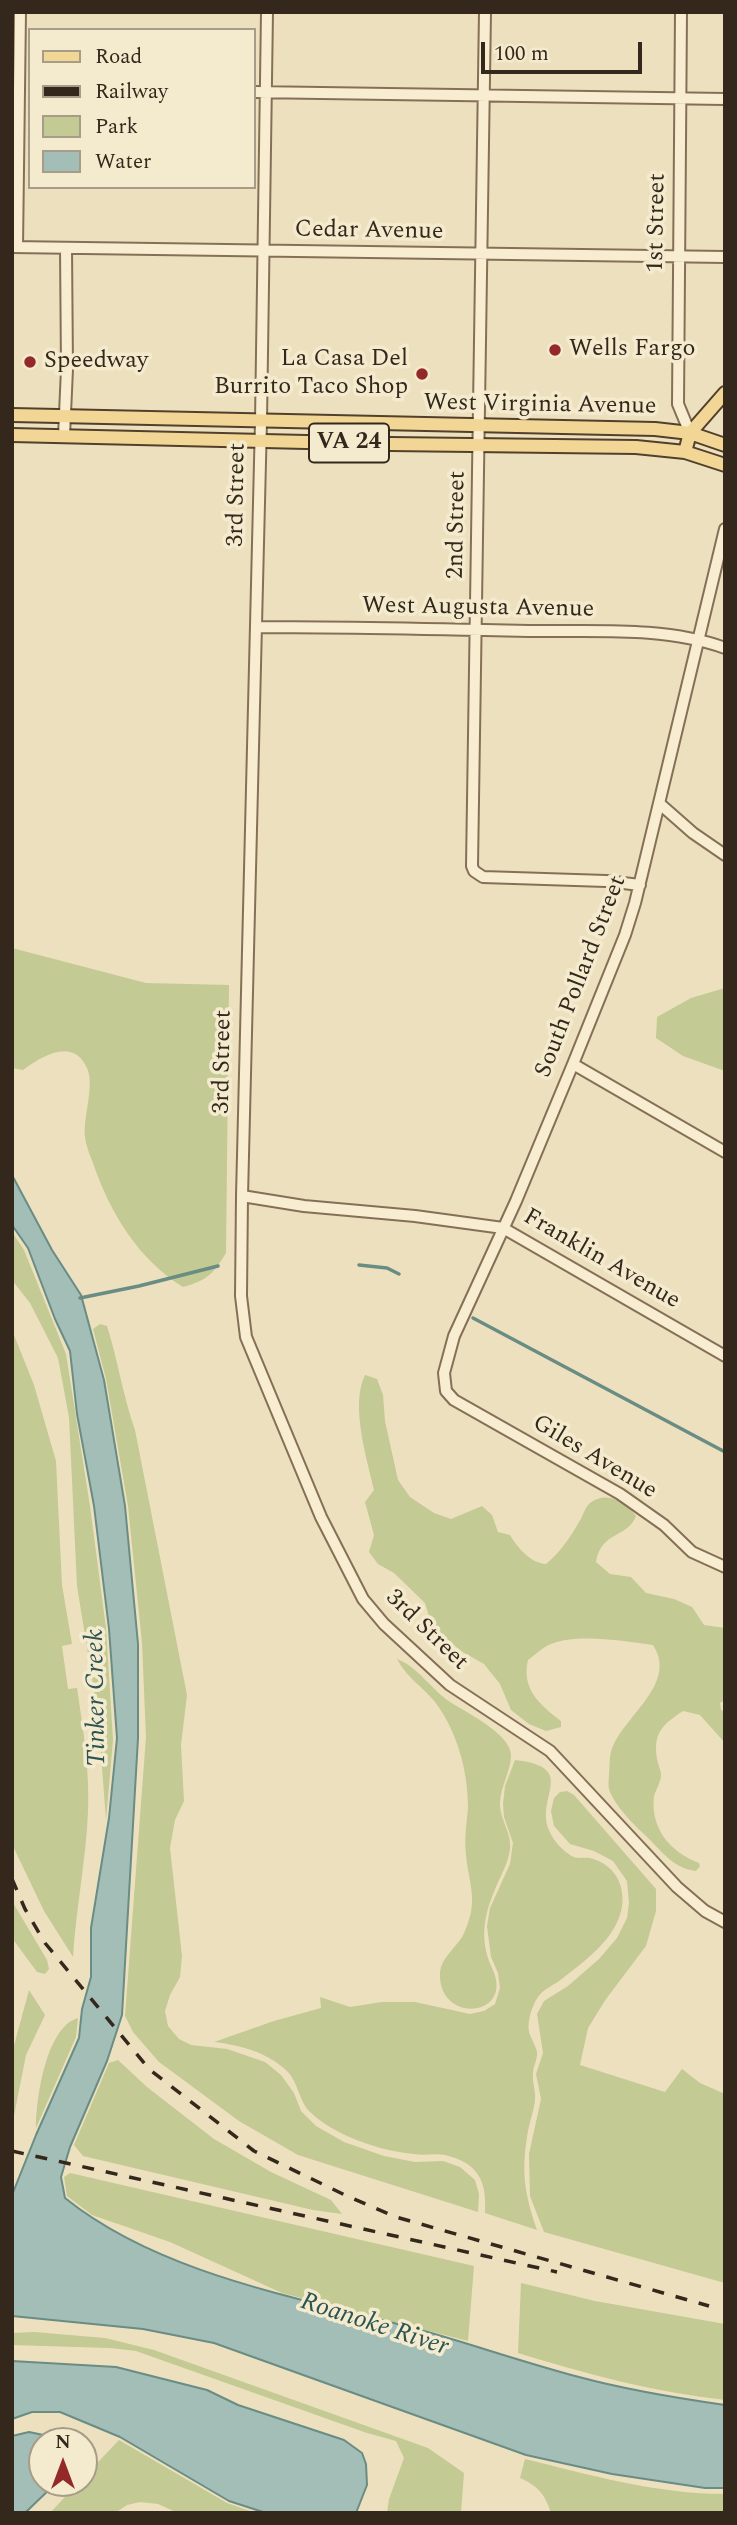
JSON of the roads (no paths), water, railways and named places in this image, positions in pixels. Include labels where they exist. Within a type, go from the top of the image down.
[{"type":"main road","points":[[685,452],[690,433],[725,393]]},
{"type":"main road","name":"West Virginia Avenue","points":[[12,415],[655,429],[690,433]]},
{"type":"main road","name":"VA 24","points":[[690,433],[725,445]]},
{"type":"main road","name":"West Virginia Avenue","points":[[12,435],[636,447],[685,452]]},
{"type":"main road","name":"VA 24","points":[[685,452],[725,465]]},
{"type":"street","points":[[15,247],[20,12]]},
{"type":"street","name":"3rd Street","points":[[267,12],[261,421],[242,1196],[241,1296],[246,1337],[321,1517],[363,1599],[384,1624],[450,1685],[550,1751],[677,1887],[705,1911],[725,1922]]},
{"type":"street","name":"2nd Street","points":[[485,12],[473,766],[474,871],[483,877],[606,881],[640,885]]},
{"type":"street","name":"1st Street","points":[[681,12],[678,404],[690,433]]},
{"type":"street","points":[[256,92],[725,99]]},
{"type":"street","name":"Cedar Avenue","points":[[15,247],[725,257]]},
{"type":"street","points":[[64,436],[66,248]]},
{"type":"street","name":"South Pollard Street","points":[[444,1384],[444,1373],[454,1336],[573,1064],[625,935],[660,804],[725,529]]},
{"type":"street","name":"West Augusta Avenue","points":[[256,627],[605,632],[683,636],[725,648]]},
{"type":"street","points":[[660,804],[693,833],[725,855]]},
{"type":"street","points":[[573,1064],[725,1152]]},
{"type":"street","name":"Franklin Avenue","points":[[242,1196],[304,1206],[415,1216],[503,1228],[725,1356]]},
{"type":"street","name":"Giles Avenue","points":[[444,1384],[454,1400],[620,1494],[664,1525],[692,1552],[725,1567]]},
{"type":"water","name":"Roanoke River","points":[[12,1175],[52,1250],[81,1295],[104,1380],[125,1506],[138,1644],[138,1738],[122,2015],[107,2061],[70,2147],[61,2177],[65,2198],[103,2225],[145,2247],[189,2266],[235,2281],[421,2330],[597,2382],[725,2405],[725,2488],[705,2488],[612,2474],[526,2455],[214,2343],[143,2329],[12,2316],[12,2195],[79,2038],[82,2009],[91,1977],[91,1928],[109,1818],[117,1738],[109,1629],[94,1506],[77,1414],[70,1351],[28,1248],[12,1225]]},
{"type":"water","points":[[12,2361],[116,2367],[207,2390],[238,2405],[344,2440],[362,2453],[366,2464],[367,2485],[356,2513],[266,2513],[229,2501],[120,2437],[60,2412],[32,2412],[12,2419]]},
{"type":"water","points":[[28,2432],[28,2497],[42,2497],[25,2513],[12,2513],[12,2436]]},
{"type":"waterway","points":[[359,1265],[387,1268],[399,1274]]},
{"type":"waterway","points":[[80,1298],[218,1266]]},
{"type":"waterway","points":[[473,1318],[725,1452]]},
{"type":"railway","points":[[12,1879],[25,1909],[45,1943],[149,2069],[254,2151],[396,2217],[709,2306]]},
{"type":"railway","points":[[12,2151],[557,2272]]},
{"type":"place","name":"Wells Fargo","points":[[555,350]]},
{"type":"place","name":"Speedway","points":[[30,362]]},
{"type":"place","name":"La Casa Del Burrito Taco Shop","points":[[422,374]]},
{"type":"water label","name":"Tinker Creek","points":[[98,1698]]}]
